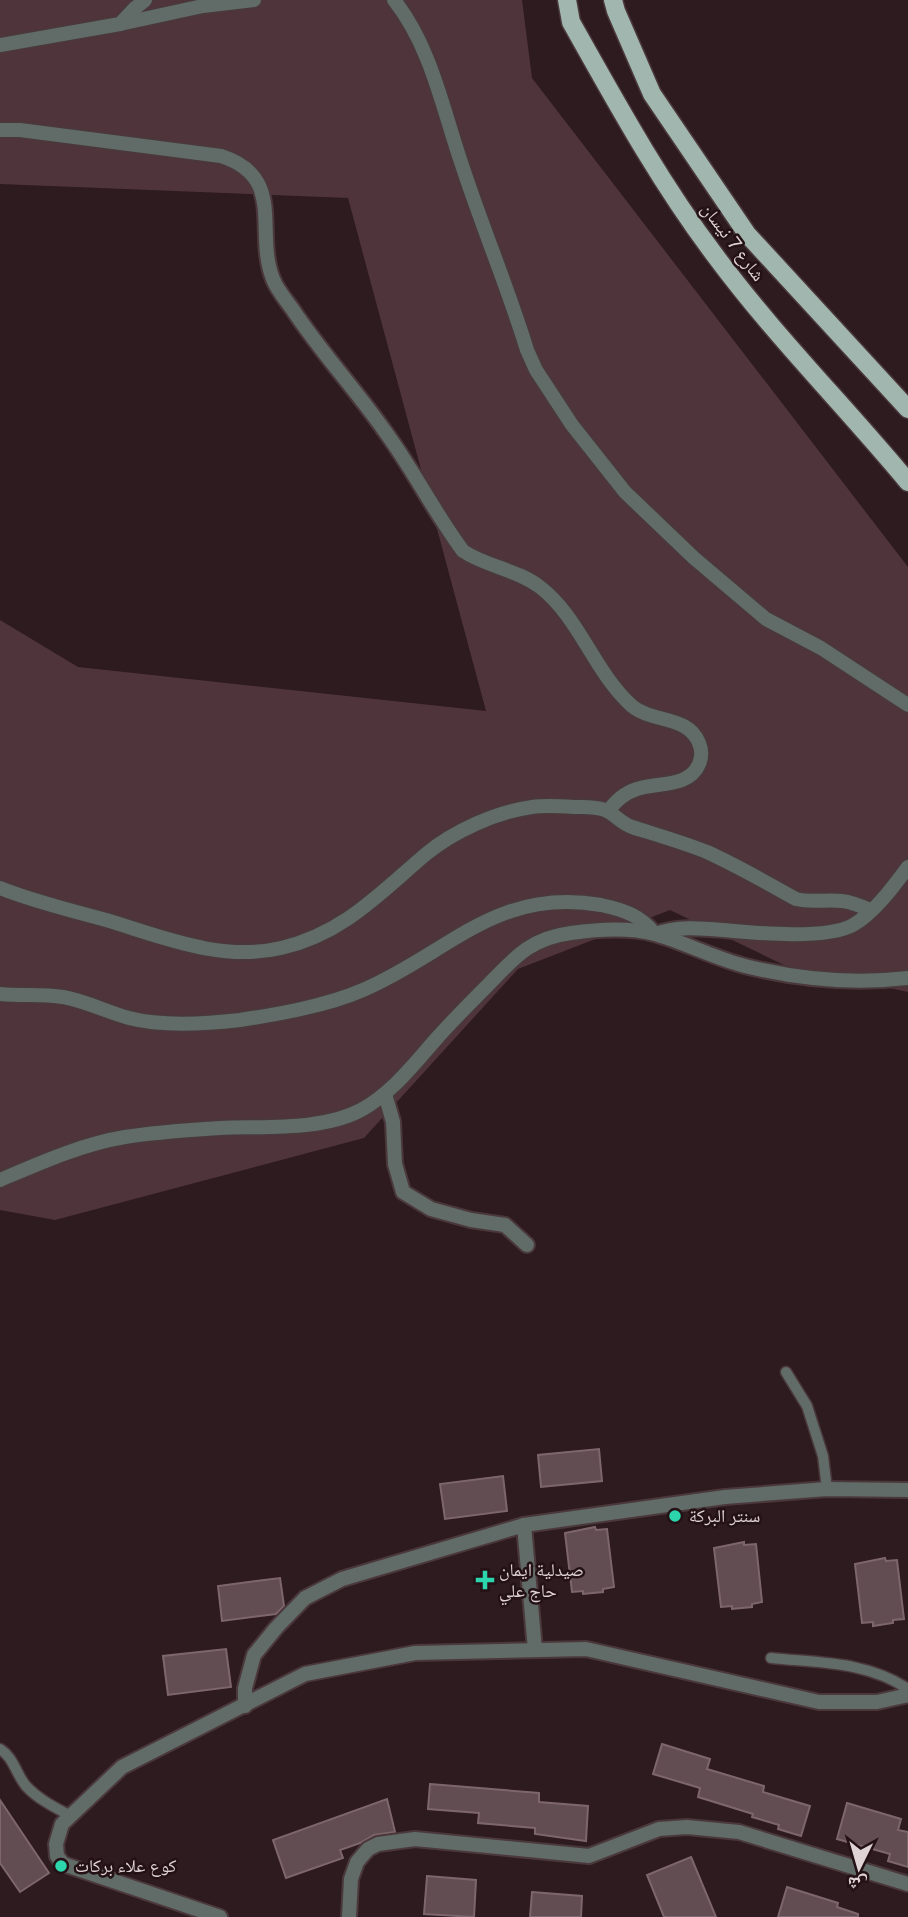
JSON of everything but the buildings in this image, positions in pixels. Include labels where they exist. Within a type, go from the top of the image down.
[{"type":"main road","name":"شارع 7 نيسان","points":[[567,0],[571,22],[648,158],[714,254],[784,342],[908,482]]},
{"type":"main road","name":"شارع 7 نيسان","points":[[613,0],[652,94],[747,234],[908,410]]},
{"type":"street","points":[[120,24],[145,0]]},
{"type":"street","points":[[0,45],[203,6],[254,0]]},
{"type":"street","points":[[394,0],[408,18],[423,46],[527,350],[536,370],[572,425],[625,492],[694,558],[743,600],[766,619],[821,648],[908,705]]},
{"type":"street","points":[[0,130],[20,130],[221,156],[233,160],[256,179],[265,204],[267,256],[274,282],[327,357],[384,429],[463,551],[482,562],[513,571],[538,586],[564,611],[620,694],[635,708],[689,728],[697,738],[702,750],[695,772],[670,783],[626,793],[608,811]]},
{"type":"street","points":[[0,888],[47,905],[201,948],[228,952],[280,948],[322,935],[367,904],[428,852],[452,836],[489,820],[532,807],[593,807],[608,811],[617,820],[706,852],[796,899],[807,902],[841,901],[870,910]]},
{"type":"street","points":[[655,934],[669,929],[691,928],[791,933],[839,931],[859,921],[885,897],[908,867]]},
{"type":"street","points":[[0,994],[67,998],[149,1022],[240,1020],[328,1003],[363,990],[389,978],[475,926],[531,905],[559,901],[610,907],[633,913],[655,934]]},
{"type":"street","points":[[0,1180],[100,1142],[126,1137],[279,1127],[327,1121],[357,1112],[385,1094],[415,1065],[508,963],[531,945],[559,935],[627,929],[655,934],[724,959],[768,971],[840,979],[908,978]]},
{"type":"street","points":[[385,1094],[393,1122],[395,1164],[403,1192],[431,1209],[471,1220],[505,1224],[527,1245]]},
{"type":"street","points":[[245,1706],[246,1688],[254,1655],[305,1598],[342,1579],[524,1525],[725,1497],[827,1489],[908,1490]]},
{"type":"street","points":[[524,1525],[536,1650]]},
{"type":"street","points":[[220,1917],[63,1864],[57,1856],[56,1844],[61,1824],[122,1767],[305,1674],[415,1653],[586,1649],[819,1702],[877,1702],[908,1695]]},
{"type":"street","points":[[349,1917],[351,1879],[357,1862],[368,1849],[378,1844],[415,1839],[590,1856],[659,1829],[687,1827],[738,1832],[908,1884]]},
{"type":"lane","points":[[786,1372],[807,1406],[824,1456],[827,1489]]},
{"type":"lane","points":[[771,1658],[860,1667],[883,1675],[908,1689]]},
{"type":"lane","points":[[0,1749],[8,1754],[25,1785],[45,1802],[69,1815]]},
{"type":"shaded area","points":[[0,0],[522,0],[532,78],[908,567],[908,992],[784,965],[670,910],[518,969],[364,1138],[55,1220],[0,1210],[0,620],[78,667],[486,711],[348,198],[0,184]]},
{"type":"place","name":"سنتر البركة","points":[[675,1516]]},
{"type":"place","name":"صيدلية ايمان حاج علي","points":[[485,1580]]},
{"type":"place","name":"كوع علاء بركات","points":[[61,1866]]}]
